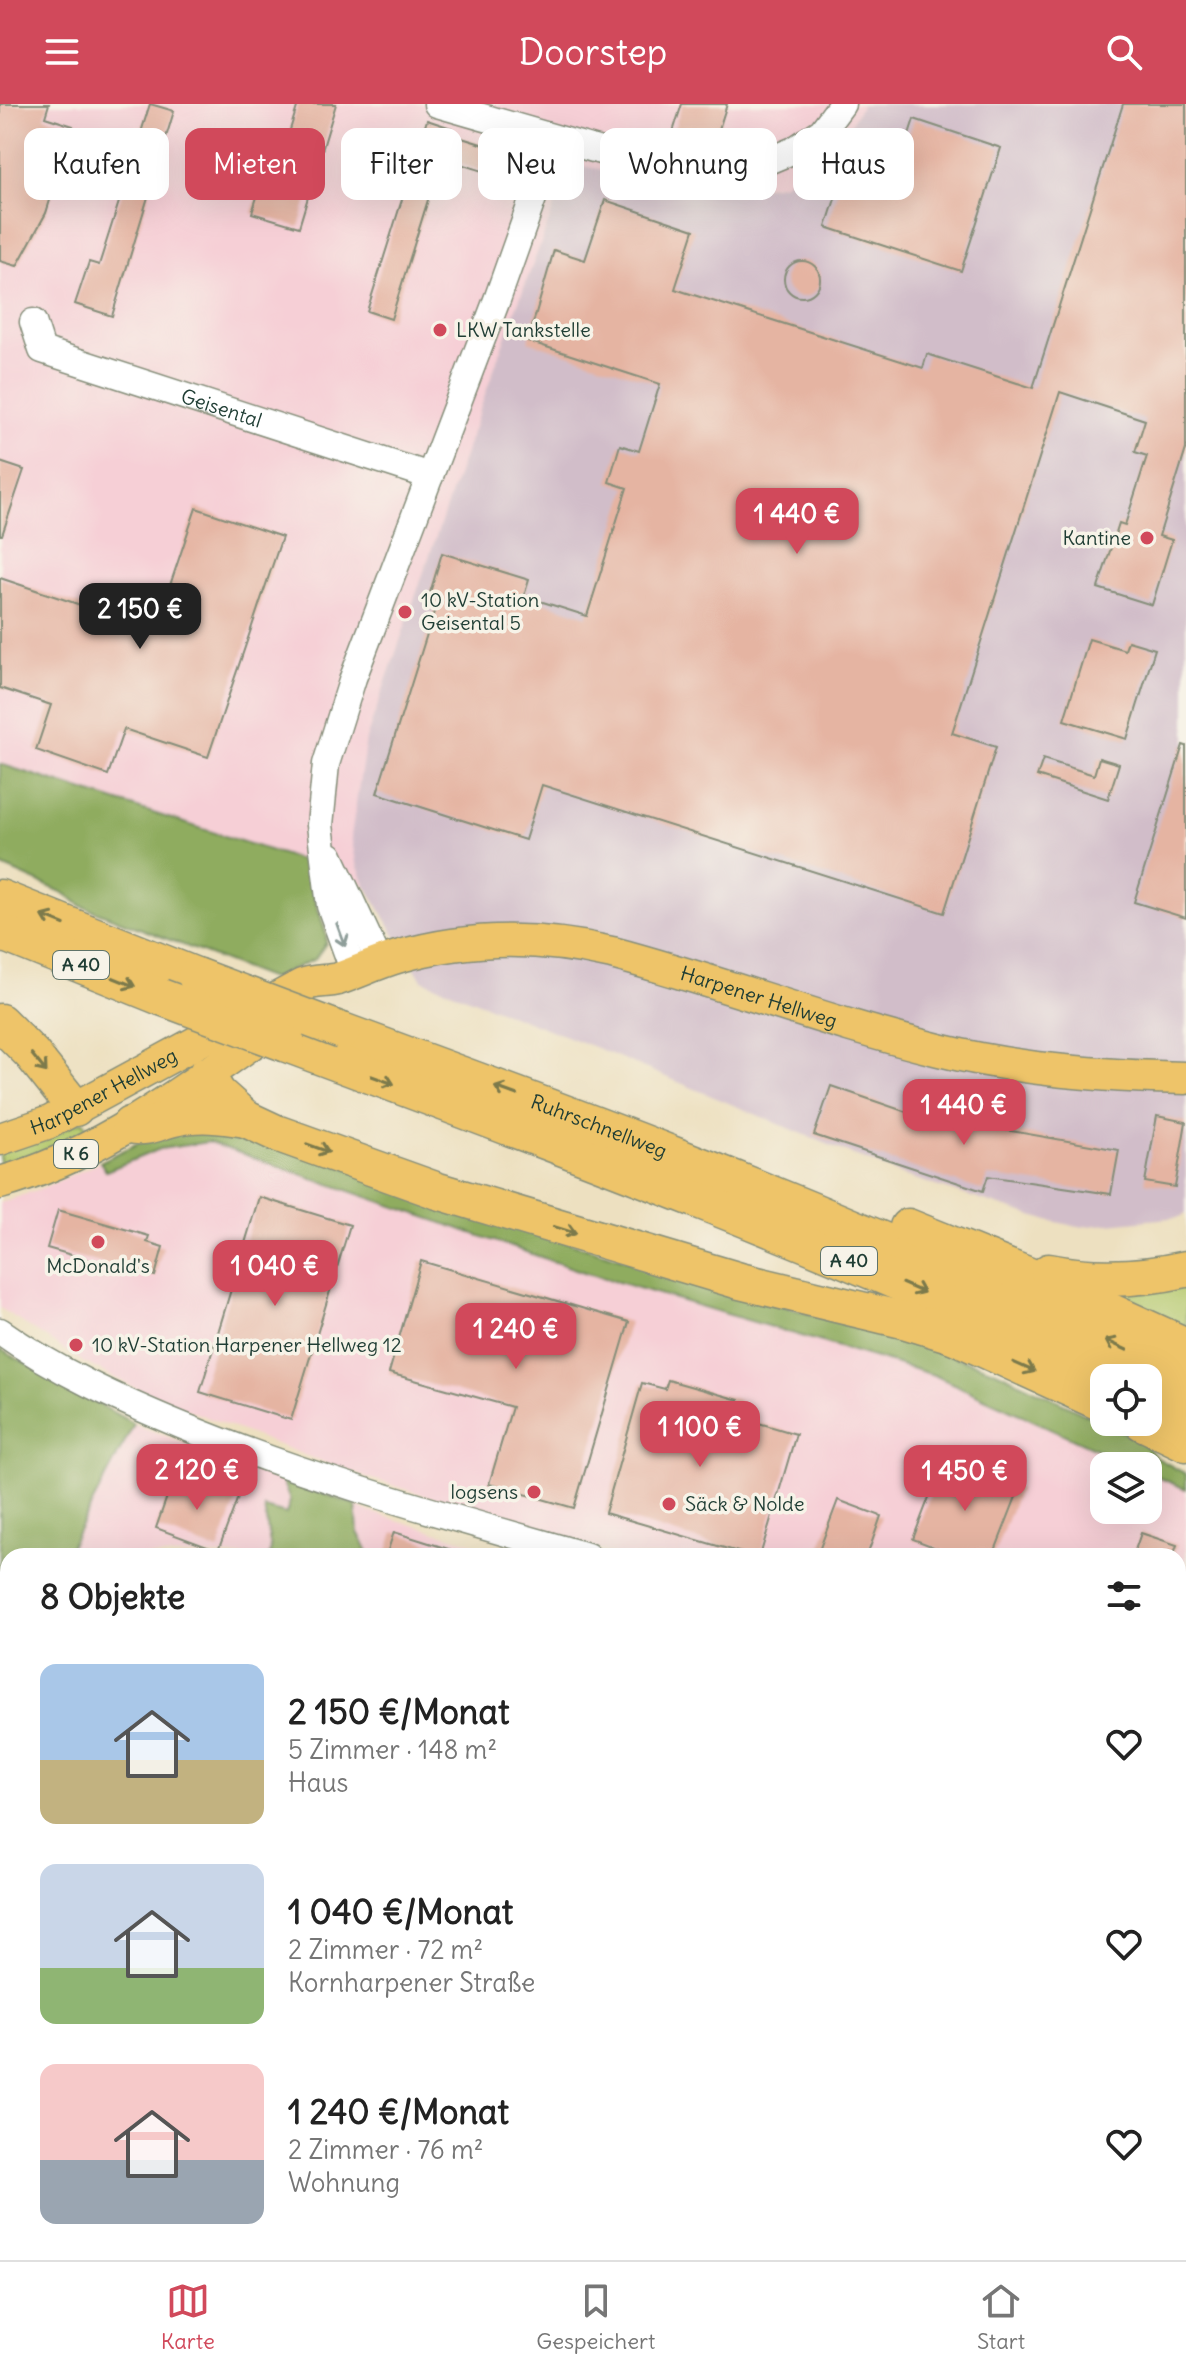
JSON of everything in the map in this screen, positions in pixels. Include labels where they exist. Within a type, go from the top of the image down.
[{"type":"highway","name":"Ruhrschnellweg","points":[[0,898],[196,976],[678,1156],[957,1273],[1186,1379]]},
{"type":"highway","name":"Ruhrschnellweg","points":[[0,932],[161,997],[581,1153],[836,1255],[1090,1368]]},
{"type":"highway","points":[[0,1022],[32,1054],[75,1108]]},
{"type":"highway","points":[[206,1075],[218,1094],[246,1119],[276,1133],[438,1191],[740,1281],[953,1335]]},
{"type":"highway","points":[[124,1129],[205,1114],[246,1119]]},
{"type":"highway","points":[[581,1153],[636,1179],[759,1248],[1090,1398]]},
{"type":"highway","points":[[678,1156],[779,1178],[976,1253],[1186,1346]]},
{"type":"highway","points":[[976,1253],[1027,1269],[1067,1276],[1145,1276],[1186,1269]]},
{"type":"highway","points":[[1162,1415],[1174,1432]]},
{"type":"main road","name":"Harpener Hellweg","points":[[0,1139],[50,1122],[302,985],[429,949],[501,939],[601,950],[951,1053],[1056,1071],[1186,1078]]},
{"type":"main road","name":"Harpener Hellweg","points":[[6,1185],[124,1129],[320,1001],[356,972]]},
{"type":"main road","points":[[206,1075],[206,1057],[216,1034]]},
{"type":"main road","points":[[75,1108],[97,1123],[124,1129]]},
{"type":"street","points":[[437,104],[517,128]]},
{"type":"street","points":[[584,147],[688,170],[727,171],[758,165],[794,150],[822,131],[842,104]]},
{"type":"street","points":[[356,972],[330,906],[320,825],[326,764],[353,678],[532,200]]},
{"type":"street","name":"Geisental","points":[[33,322],[42,350],[430,476]]},
{"type":"street","points":[[0,1331],[87,1383],[220,1441],[394,1500],[559,1548]]},
{"type":"shaded area","points":[[0,104],[862,104],[849,128],[793,128],[793,176],[783,184],[777,184],[777,128],[600,128],[600,176],[584,175],[584,128],[478,128],[478,200],[557,200],[502,346],[366,739],[356,862],[366,886],[303,861],[0,764]]},
{"type":"shaded area","points":[[862,104],[1186,104],[1186,1214],[1180,1217],[1078,1227],[1035,1217],[899,1174],[594,1047],[422,980],[366,886],[356,862],[351,836],[366,739],[502,346],[557,200],[584,200],[584,167],[600,169],[600,200],[777,200],[777,185],[793,176],[793,200],[914,200],[914,128],[849,128]]},
{"type":"shaded area","points":[[208,1142],[584,1272],[934,1375],[1102,1452],[1090,1452],[1090,1524],[1162,1524],[1162,1479],[1186,1489],[1186,1548],[595,1548],[340,1469],[147,1394],[83,1362],[0,1308],[0,1203],[100,1162],[106,1171],[160,1149]]},
{"type":"shaded area","points":[[134,1424],[282,1480],[290,1501],[286,1515],[264,1509],[271,1548],[69,1548]]},
{"type":"shaded area","points":[[356,1505],[489,1548],[366,1548],[358,1532]]},
{"type":"green space","points":[[0,764],[303,861],[326,934],[326,943],[315,959],[271,979],[82,906],[64,893],[0,865]]},
{"type":"green space","points":[[83,1121],[88,1128],[84,1135],[0,1169],[0,1150]]},
{"type":"green space","points":[[212,1123],[573,1244],[994,1370],[1090,1416],[1090,1436],[1132,1436],[1151,1452],[1102,1452],[934,1375],[584,1272],[208,1142],[160,1149],[106,1171],[100,1162],[142,1141]]},
{"type":"green space","points":[[1186,1282],[1186,1332],[1094,1290]]},
{"type":"green space","points":[[0,1349],[134,1424],[69,1548],[0,1548]]},
{"type":"green space","points":[[1162,1461],[1186,1474],[1186,1489],[1162,1479]]},
{"type":"green space","points":[[282,1480],[356,1505],[358,1532],[366,1548],[271,1548],[264,1508],[286,1514],[290,1501]]},
{"type":"building","points":[[0,104],[49,104],[45,117],[73,126],[24,128],[24,200],[50,200],[46,213],[17,266],[0,261]]},
{"type":"building","points":[[150,104],[174,111],[169,128],[142,128]]},
{"type":"building","points":[[298,104],[336,104],[325,141],[325,128],[291,128]]},
{"type":"building","points":[[682,104],[727,104],[719,128],[674,128]]},
{"type":"building","points":[[1123,104],[1186,104],[1186,449],[1159,536],[1172,540],[1152,605],[1098,588],[1119,523],[1125,525],[1147,456],[1135,452],[1145,420],[1060,392],[952,733],[996,747],[944,913],[542,785],[525,840],[377,793],[438,599],[429,596],[442,553],[529,580],[524,596],[587,616],[627,488],[609,482],[620,445],[639,451],[660,384],[528,341],[554,250],[585,260],[605,200],[694,230],[675,289],[923,368],[927,354],[1033,388]]},
{"type":"building","points":[[914,119],[1001,148],[961,271],[826,227],[835,200],[914,200],[914,128],[911,128]]},
{"type":"building","points":[[427,120],[451,128],[424,128]]},
{"type":"building","points":[[462,138],[478,143],[478,170],[462,165]]},
{"type":"building","points":[[120,200],[147,200],[112,316],[75,304],[89,262],[99,265]]},
{"type":"building","points":[[256,200],[307,200],[299,227],[252,213]]},
{"type":"building","points":[[402,200],[428,200],[391,319],[367,311]]},
{"type":"building","points":[[802,261],[815,266],[820,279],[815,292],[802,297],[789,292],[784,279],[789,266]]},
{"type":"building","points":[[0,462],[24,470],[2,535],[0,535]]},
{"type":"building","points":[[196,508],[282,537],[208,757],[124,729],[108,775],[36,750],[51,705],[0,688],[0,578],[155,630]]},
{"type":"building","points":[[1089,639],[1125,650],[1128,641],[1155,649],[1127,739],[1064,720]]},
{"type":"building","points":[[1183,745],[1186,746],[1186,918],[1134,902]]},
{"type":"building","points":[[1099,758],[1119,764],[1108,799],[1037,776],[1043,759],[1094,775]]},
{"type":"building","points":[[831,1086],[950,1127],[976,1130],[978,1120],[1006,1125],[1005,1130],[1119,1150],[1111,1194],[988,1176],[983,1191],[814,1135]]},
{"type":"building","points":[[1157,1116],[1186,1122],[1175,1187],[1145,1182]]},
{"type":"building","points":[[259,1197],[350,1225],[291,1420],[200,1392]]},
{"type":"building","name":"McDonald's","points":[[58,1210],[149,1236],[147,1242],[163,1247],[155,1276],[47,1248]]},
{"type":"building","points":[[421,1261],[629,1322],[574,1508],[489,1484],[512,1407],[389,1373]]},
{"type":"building","points":[[668,1380],[739,1400],[735,1416],[796,1434],[762,1548],[725,1548],[605,1513],[642,1383],[665,1389]]},
{"type":"building","points":[[943,1461],[1019,1489],[996,1548],[936,1548],[913,1539]]},
{"type":"building","points":[[175,1474],[238,1497],[219,1548],[210,1548],[156,1528]]},
{"type":"building","points":[[838,1500],[881,1516],[870,1548],[820,1548]]},
{"type":"building","points":[[394,1532],[445,1548],[389,1548]]},
{"type":"building","points":[[1141,1533],[1177,1545],[1176,1548],[1136,1548]]},
{"type":"place","name":"LKW Tankstelle","points":[[440,330]]},
{"type":"place","name":"Kantine","points":[[1147,538]]},
{"type":"place","name":"10 kV-Station Geisental 5","points":[[405,612]]},
{"type":"place","name":"McDonald's","points":[[98,1242]]},
{"type":"place","name":"10 kV-Station Harpener Hellweg 12","points":[[76,1345]]},
{"type":"place","name":"logsens","points":[[534,1492]]},
{"type":"place","name":"Säck & Nolde","points":[[669,1504]]}]
